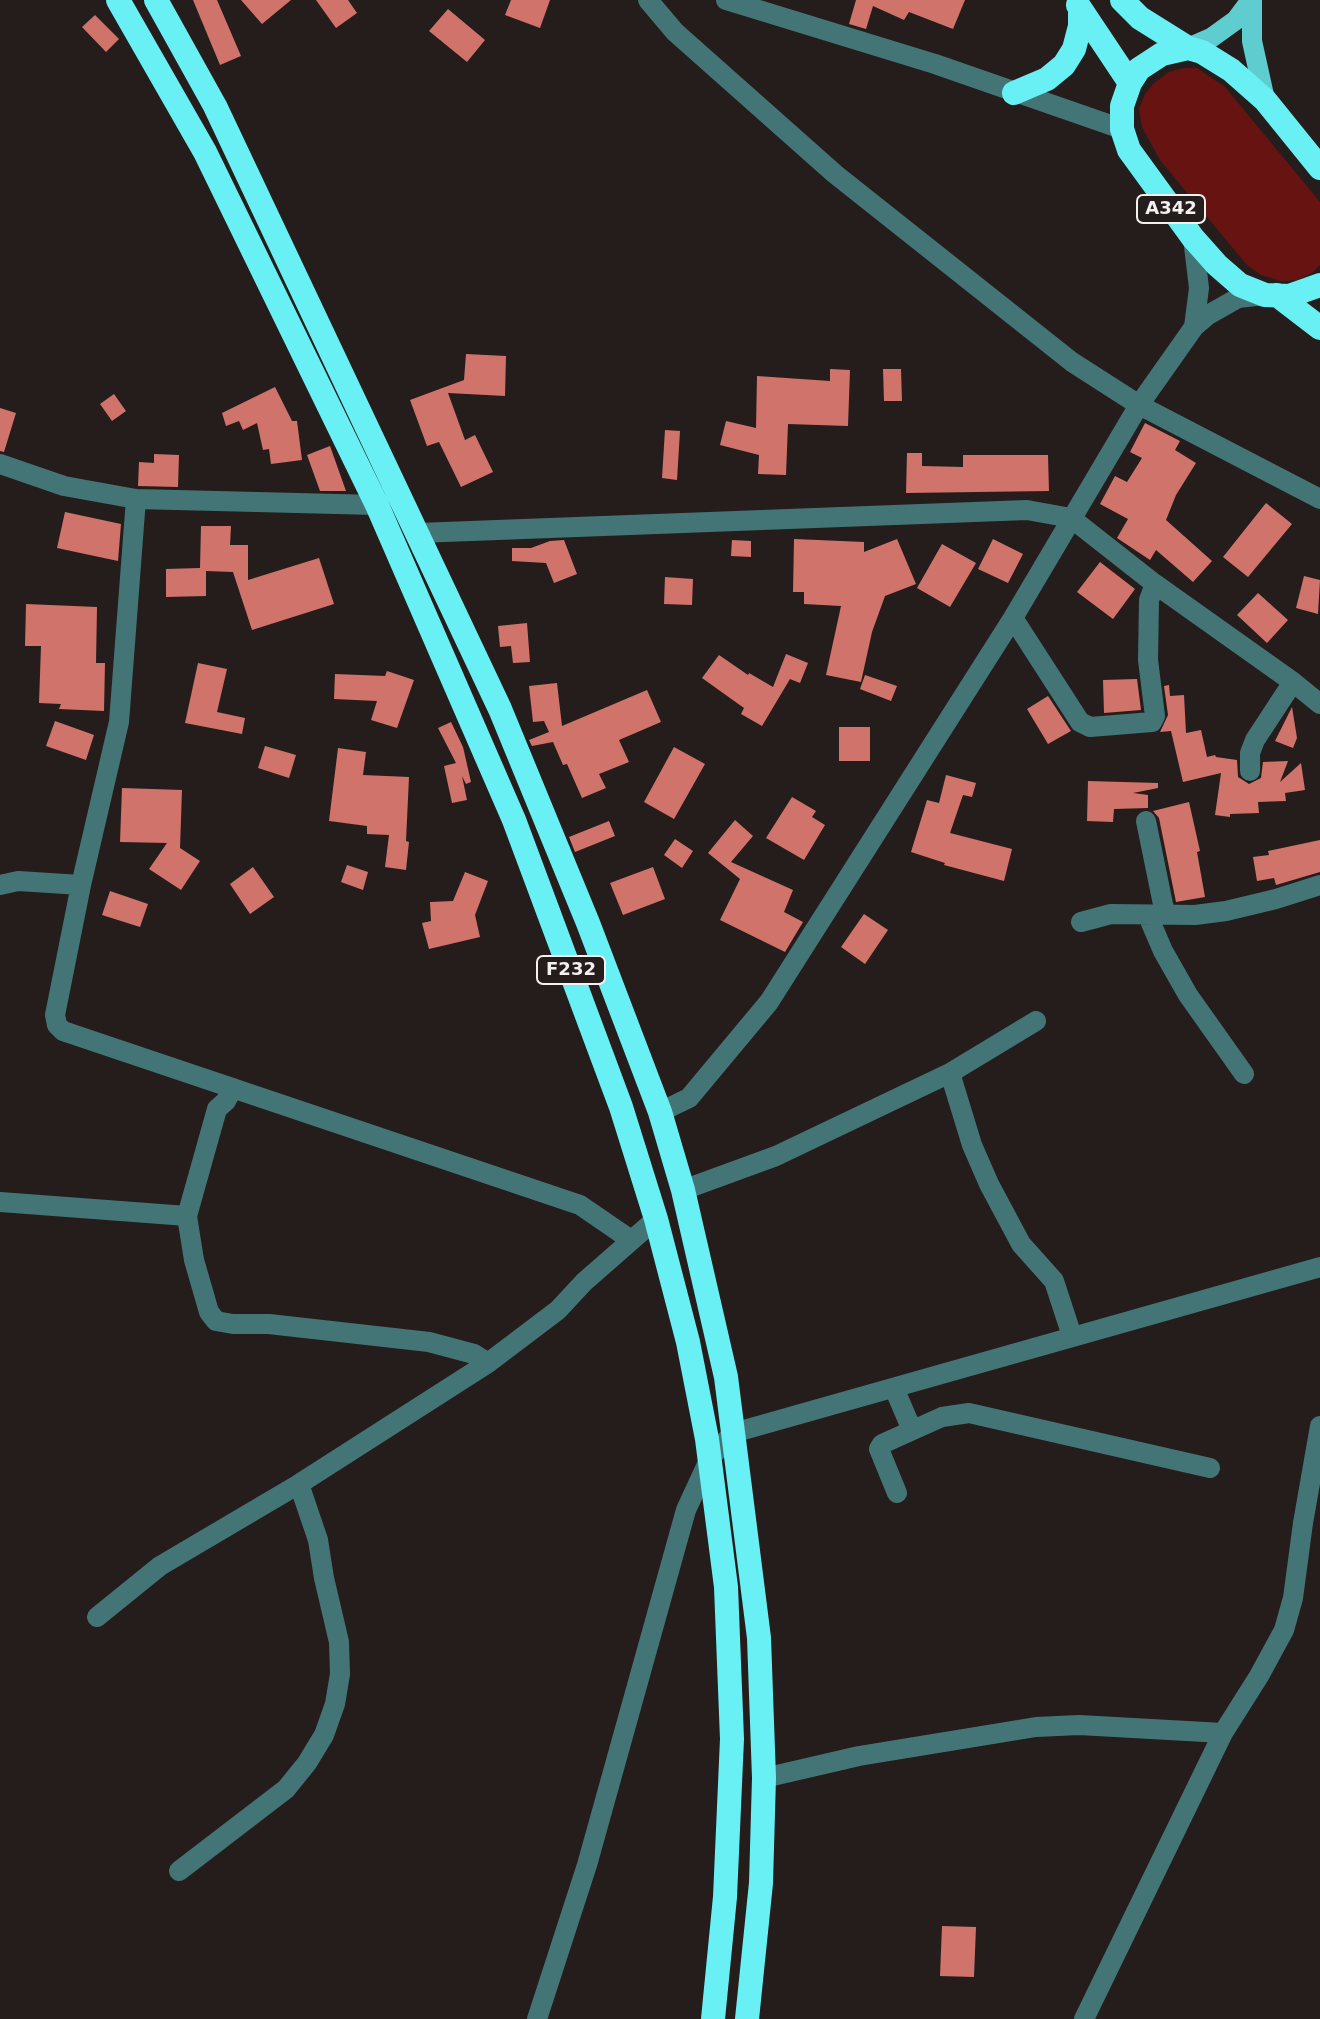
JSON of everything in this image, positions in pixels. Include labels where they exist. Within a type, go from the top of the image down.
[{"type":"highway","name":"F232","points":[[118,0],[205,152],[377,505],[514,820],[621,1107],[656,1219],[688,1342],[710,1458],[726,1587],[732,1739],[725,1897],[713,2019]]},
{"type":"highway","name":"F232","points":[[156,0],[215,106],[500,709],[588,923],[660,1112],[683,1190],[726,1377],[759,1638],[764,1778],[761,1883],[747,2019]]},
{"type":"highway","points":[[1122,0],[1140,18],[1231,70],[1265,100],[1320,168]]},
{"type":"highway","points":[[1014,93],[1047,79],[1064,65],[1074,49],[1080,26],[1077,4]]},
{"type":"highway","points":[[1077,4],[1130,83]]},
{"type":"highway","points":[[1122,129],[1122,106],[1139,69],[1162,54],[1188,48]]},
{"type":"highway","name":"A342","points":[[1122,129],[1129,150],[1193,238],[1240,285],[1271,295],[1320,328]]},
{"type":"highway","points":[[1271,295],[1289,296],[1320,285]]},
{"type":"main road","points":[[1188,48],[1211,38],[1236,20],[1251,0]]},
{"type":"main road","points":[[1251,0],[1252,41],[1265,100]]},
{"type":"street","points":[[648,0],[675,32],[835,174],[1072,362],[1139,405],[1320,499]]},
{"type":"street","points":[[726,0],[935,64],[1122,129]]},
{"type":"street","points":[[1193,238],[1199,288],[1194,327]]},
{"type":"street","points":[[660,1112],[689,1098],[769,1002],[1013,618],[1139,405],[1194,327],[1238,298],[1271,295]]},
{"type":"street","points":[[0,464],[64,486],[136,499],[377,505]]},
{"type":"street","points":[[136,499],[119,722],[81,885],[55,1015],[57,1025],[63,1031],[580,1205],[631,1240]]},
{"type":"street","points":[[418,533],[1027,510],[1071,518],[1155,584],[1320,704]]},
{"type":"street","points":[[1013,618],[1080,722],[1090,727],[1152,722],[1155,716],[1148,660],[1149,600],[1155,584]]},
{"type":"street","points":[[1250,771],[1250,753],[1262,725],[1293,682]]},
{"type":"street","points":[[1146,821],[1163,951],[1188,995],[1244,1074]]},
{"type":"street","points":[[0,885],[18,881],[81,885]]},
{"type":"street","points":[[1081,922],[1111,914],[1195,915],[1226,911],[1320,885]]},
{"type":"street","points":[[683,1190],[776,1156],[950,1073],[1036,1021]]},
{"type":"street","points":[[950,1073],[972,1145],[989,1184],[1021,1244],[1054,1281],[1072,1336]]},
{"type":"street","points":[[233,1088],[217,1109],[187,1216],[194,1260],[209,1312],[216,1321],[429,1342],[474,1354],[488,1363]]},
{"type":"street","points":[[0,1202],[187,1216]]},
{"type":"street","points":[[97,1617],[160,1566],[299,1484],[488,1363],[558,1310],[584,1282],[656,1219]]},
{"type":"street","points":[[537,2019],[587,1865],[686,1510],[710,1458],[733,1433],[1320,1267]]},
{"type":"street","points":[[894,1388],[912,1430]]},
{"type":"street","points":[[897,1493],[879,1449],[882,1444],[942,1417],[969,1413],[1210,1468]]},
{"type":"street","points":[[1084,2019],[1223,1733],[1259,1676],[1290,1614],[1320,1426]]},
{"type":"street","points":[[179,1871],[286,1789],[318,1744],[335,1704],[340,1674],[339,1642],[318,1540],[299,1484]]},
{"type":"street","points":[[764,1778],[859,1756],[1036,1727],[1079,1725],[1223,1733]]},
{"type":"shaded area","points":[[1197,68],[1225,87],[1320,202],[1320,265],[1312,273],[1297,280],[1281,281],[1261,275],[1246,264],[1160,160],[1142,127],[1139,109],[1153,84],[1169,72]]},
{"type":"building","points":[[193,0],[217,0],[241,56],[220,65]]},
{"type":"building","points":[[241,0],[291,0],[262,24]]},
{"type":"building","points":[[316,0],[348,0],[357,13],[336,28]]},
{"type":"building","points":[[511,0],[550,0],[540,28],[505,15]]},
{"type":"building","points":[[856,0],[965,0],[953,29],[909,12],[904,20],[873,6],[866,29],[849,24]]},
{"type":"building","points":[[448,9],[485,40],[467,62],[429,31]]},
{"type":"building","points":[[95,15],[119,39],[106,52],[82,27]]},
{"type":"building","points":[[466,354],[506,356],[505,396],[448,393],[465,440],[475,435],[493,472],[461,487],[439,442],[427,446],[410,400],[464,380]]},
{"type":"building","points":[[830,369],[850,370],[848,426],[788,424],[786,475],[758,474],[759,455],[720,445],[726,421],[756,428],[757,376],[830,381]]},
{"type":"building","points":[[883,369],[901,369],[902,401],[884,401]]},
{"type":"building","points":[[275,387],[292,421],[297,421],[302,460],[271,464],[269,449],[263,450],[257,423],[243,430],[239,421],[226,426],[222,413]]},
{"type":"building","points":[[114,394],[126,411],[112,421],[100,404]]},
{"type":"building","points":[[0,408],[16,413],[4,452],[0,451]]},
{"type":"building","points":[[1145,423],[1180,441],[1175,450],[1196,463],[1176,495],[1166,520],[1212,561],[1193,582],[1156,550],[1150,560],[1117,538],[1128,519],[1100,504],[1115,476],[1127,482],[1142,458],[1130,452]]},
{"type":"building","points":[[665,430],[680,431],[677,480],[662,478]]},
{"type":"building","points":[[330,446],[346,491],[320,491],[307,455]]},
{"type":"building","points":[[907,453],[922,453],[922,466],[963,467],[963,455],[1048,455],[1049,491],[906,493]]},
{"type":"building","points":[[154,454],[179,455],[178,487],[138,486],[139,462],[154,463]]},
{"type":"building","points":[[1266,503],[1292,524],[1248,577],[1223,557]]},
{"type":"building","points":[[65,512],[121,524],[118,561],[57,548]]},
{"type":"building","points":[[201,526],[231,526],[230,545],[248,545],[248,580],[319,558],[334,604],[252,630],[233,572],[206,571],[206,596],[166,597],[166,569],[200,568]]},
{"type":"building","points":[[794,539],[864,542],[864,552],[897,539],[916,584],[885,596],[872,632],[861,682],[826,675],[841,606],[804,604],[804,592],[793,592]]},
{"type":"building","points":[[993,539],[1023,554],[1008,583],[978,569]]},
{"type":"building","points":[[564,540],[577,574],[554,583],[546,563],[512,561],[512,548],[531,548]]},
{"type":"building","points":[[732,540],[751,541],[751,557],[731,556]]},
{"type":"building","points":[[942,544],[976,563],[950,607],[917,588]]},
{"type":"building","points":[[1100,562],[1135,589],[1113,619],[1077,592]]},
{"type":"building","points":[[1304,576],[1320,580],[1318,614],[1296,608]]},
{"type":"building","points":[[665,577],[693,579],[692,605],[664,604]]},
{"type":"building","points":[[1258,593],[1288,620],[1267,643],[1237,615]]},
{"type":"building","points":[[26,604],[97,607],[96,663],[105,663],[104,711],[59,709],[61,704],[39,703],[41,646],[25,646]]},
{"type":"building","points":[[527,623],[530,662],[513,663],[511,646],[500,647],[498,626]]},
{"type":"building","points":[[786,654],[808,663],[800,683],[790,679],[762,726],[741,714],[744,708],[702,678],[719,655],[748,675],[773,687]]},
{"type":"building","points":[[198,663],[227,669],[217,712],[245,718],[242,734],[185,723]]},
{"type":"building","points":[[387,671],[414,680],[397,728],[371,720],[377,701],[334,699],[335,674],[385,676]]},
{"type":"building","points":[[865,675],[897,686],[891,701],[860,689]]},
{"type":"building","points":[[1137,679],[1141,710],[1104,713],[1103,680]]},
{"type":"building","points":[[557,683],[562,726],[647,690],[661,722],[619,740],[629,762],[599,774],[606,788],[582,798],[553,742],[532,746],[529,740],[549,732],[544,721],[533,722],[529,686]]},
{"type":"building","points":[[1169,685],[1170,696],[1184,695],[1186,733],[1201,730],[1207,757],[1215,755],[1237,760],[1238,777],[1249,784],[1261,778],[1263,762],[1288,761],[1280,782],[1301,763],[1305,790],[1285,793],[1286,801],[1258,802],[1259,813],[1230,814],[1230,817],[1215,815],[1221,773],[1183,782],[1171,731],[1160,732],[1168,715],[1164,686]]},
{"type":"building","points":[[1048,696],[1071,731],[1048,744],[1027,709]]},
{"type":"building","points":[[1292,707],[1297,738],[1293,748],[1275,741]]},
{"type":"building","points":[[55,721],[94,735],[86,760],[46,746]]},
{"type":"building","points":[[451,722],[463,747],[471,782],[466,784],[462,776],[467,800],[452,803],[444,766],[456,763],[438,728]]},
{"type":"building","points":[[839,727],[870,727],[870,761],[839,761]]},
{"type":"building","points":[[265,746],[296,755],[289,778],[258,768]]},
{"type":"building","points":[[674,747],[705,764],[674,819],[644,802]]},
{"type":"building","points":[[338,748],[366,752],[363,775],[409,777],[406,870],[385,867],[389,835],[367,834],[367,826],[329,821]]},
{"type":"building","points":[[946,775],[976,783],[972,797],[963,795],[950,833],[1012,849],[1004,881],[944,865],[911,852],[927,800],[939,803]]},
{"type":"building","points":[[1088,781],[1158,783],[1158,788],[1133,793],[1148,795],[1148,808],[1114,809],[1113,822],[1087,821]]},
{"type":"building","points":[[122,788],[182,790],[180,848],[200,861],[181,890],[149,869],[167,843],[120,842]]},
{"type":"building","points":[[792,797],[816,811],[812,817],[825,825],[804,860],[766,838]]},
{"type":"building","points":[[1189,802],[1200,851],[1197,852],[1205,897],[1176,902],[1159,818],[1153,811]]},
{"type":"building","points":[[735,820],[753,836],[731,862],[793,890],[784,912],[803,922],[785,952],[720,920],[740,879],[708,853]]},
{"type":"building","points":[[609,821],[615,836],[575,852],[569,837]]},
{"type":"building","points":[[675,839],[693,851],[682,868],[664,855]]},
{"type":"building","points":[[1320,840],[1320,872],[1276,885],[1274,878],[1257,881],[1253,857]]},
{"type":"building","points":[[347,865],[368,872],[363,890],[341,882]]},
{"type":"building","points":[[253,867],[274,897],[250,914],[230,884]]},
{"type":"building","points":[[653,867],[665,899],[623,915],[610,883]]},
{"type":"building","points":[[465,872],[488,881],[475,915],[480,937],[429,949],[422,923],[431,921],[430,902],[453,901]]},
{"type":"building","points":[[110,891],[148,904],[140,927],[102,915]]},
{"type":"building","points":[[864,914],[888,930],[865,964],[841,947]]},
{"type":"building","points":[[942,1926],[976,1927],[974,1977],[940,1976]]}]
